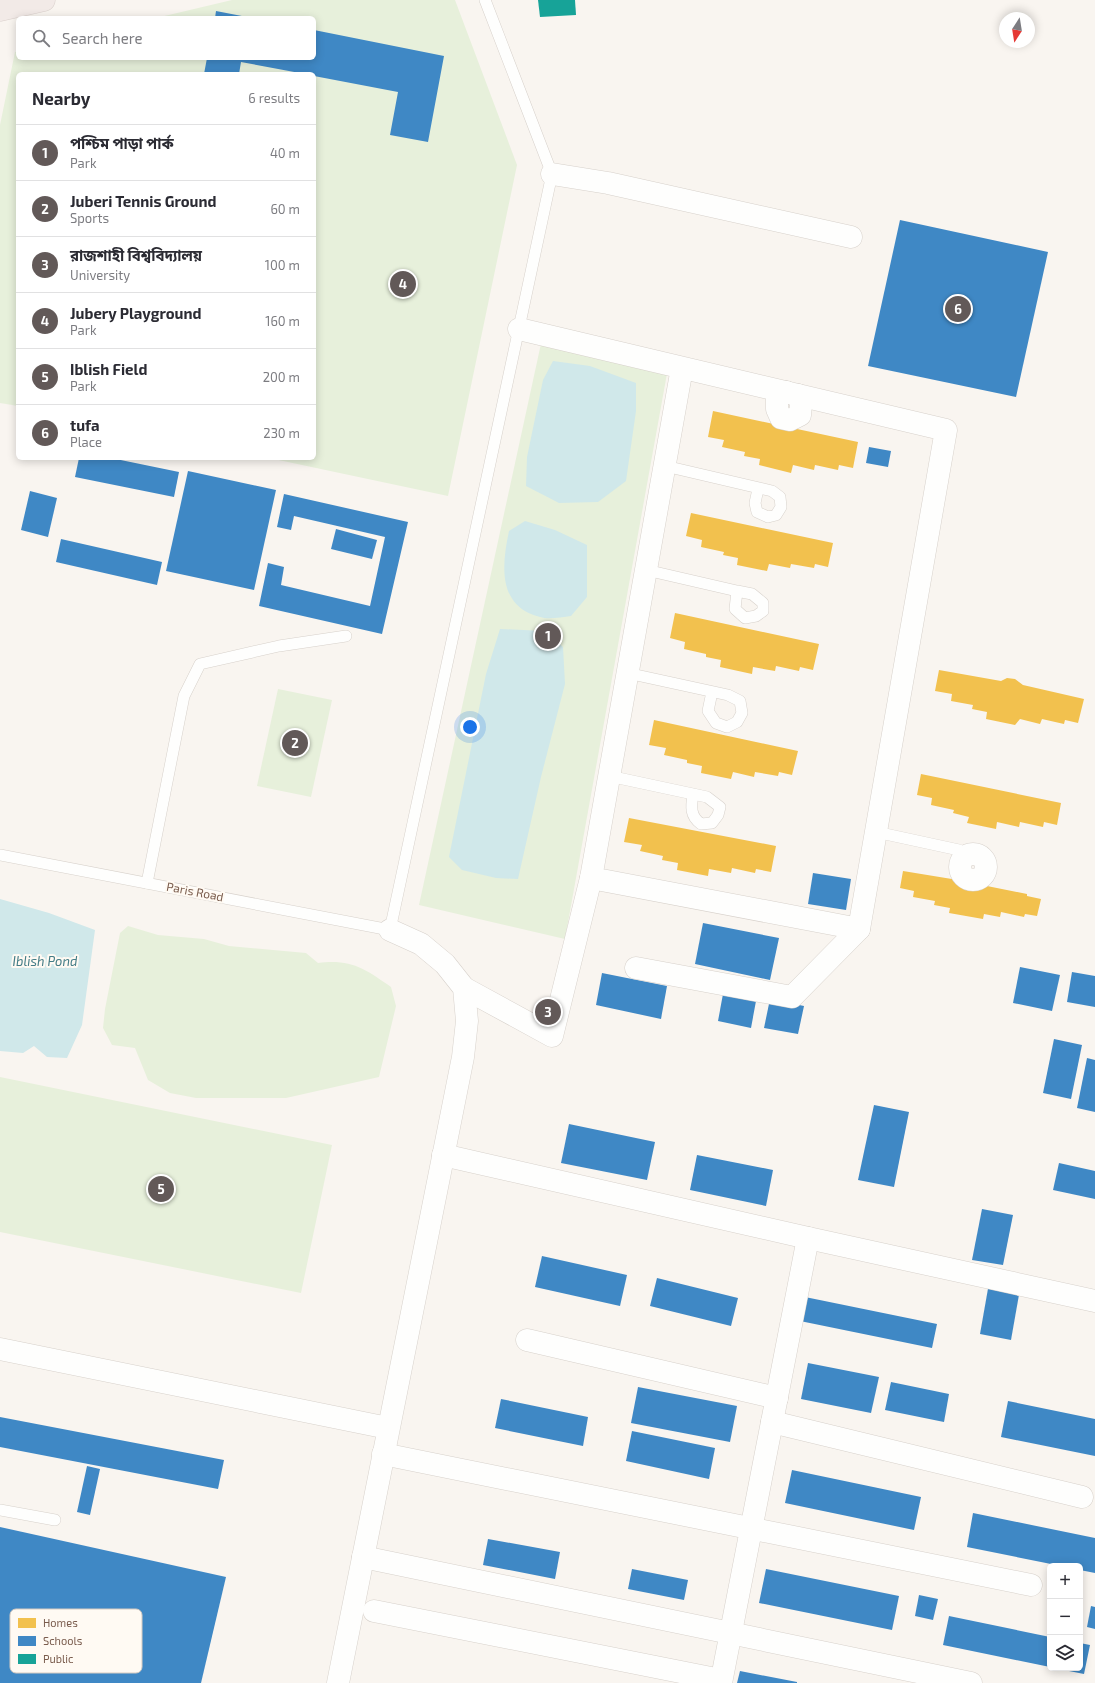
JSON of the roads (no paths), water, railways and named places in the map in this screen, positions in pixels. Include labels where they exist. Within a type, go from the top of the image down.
[{"type":"highway","points":[[0,10],[44,0]]},
{"type":"street","points":[[552,174],[608,183],[851,237]]},
{"type":"street","points":[[519,329],[946,430],[859,929],[792,997],[636,968]]},
{"type":"street","points":[[390,930],[420,944],[445,964],[464,988],[552,1036],[591,878],[682,368]]},
{"type":"street","points":[[591,878],[859,929]]},
{"type":"street","points":[[338,1683],[362,1556],[463,1057],[467,1020],[464,988]]},
{"type":"street","points":[[443,1155],[808,1238],[1095,1300]]},
{"type":"street","points":[[374,1611],[721,1682],[808,1238]]},
{"type":"street","points":[[527,1340],[777,1398]]},
{"type":"street","points":[[0,1349],[388,1428]]},
{"type":"street","points":[[772,1422],[1082,1497]]},
{"type":"street","points":[[383,1454],[1031,1585]]},
{"type":"street","points":[[362,1556],[971,1683]]},
{"type":"lane","points":[[390,930],[552,174],[485,0]]},
{"type":"lane","points":[[665,466],[758,489]]},
{"type":"lane","points":[[646,570],[737,591]]},
{"type":"lane","points":[[147,883],[184,696],[200,664],[279,646],[346,636]]},
{"type":"lane","points":[[627,673],[712,692]]},
{"type":"lane","points":[[609,776],[693,794]]},
{"type":"lane","points":[[876,832],[959,850],[967,856]]},
{"type":"lane","name":"Paris Road","points":[[0,855],[390,930]]},
{"type":"lane","points":[[0,1510],[55,1520]]},
{"type":"water","points":[[553,361],[590,366],[636,383],[636,411],[626,481],[598,502],[559,503],[526,486],[527,457],[543,380]]},
{"type":"water","points":[[525,521],[555,530],[587,545],[587,597],[571,616],[544,618],[529,613],[518,606],[511,596],[506,585],[504,572],[506,545],[509,531]]},
{"type":"water","points":[[500,629],[544,631],[563,647],[565,684],[541,777],[518,879],[496,878],[462,870],[449,857],[486,674]]},
{"type":"water","name":"Iblish Pond","points":[[0,899],[49,913],[95,930],[82,1025],[67,1058],[47,1057],[34,1046],[23,1053],[0,1051]]},
{"type":"place","name":"Jubery Playground","points":[[403,284]]},
{"type":"place","name":"tufa","points":[[958,309]]},
{"type":"place","name":"পশ্চিম পাড়া পার্ক","points":[[548,636]]},
{"type":"place","name":"Juberi Tennis Ground","points":[[295,743]]},
{"type":"place","name":"রাজশাহী বিশ্ববিদ্যালয়","points":[[548,1012]]},
{"type":"place","name":"Iblish Field","points":[[161,1189]]}]
